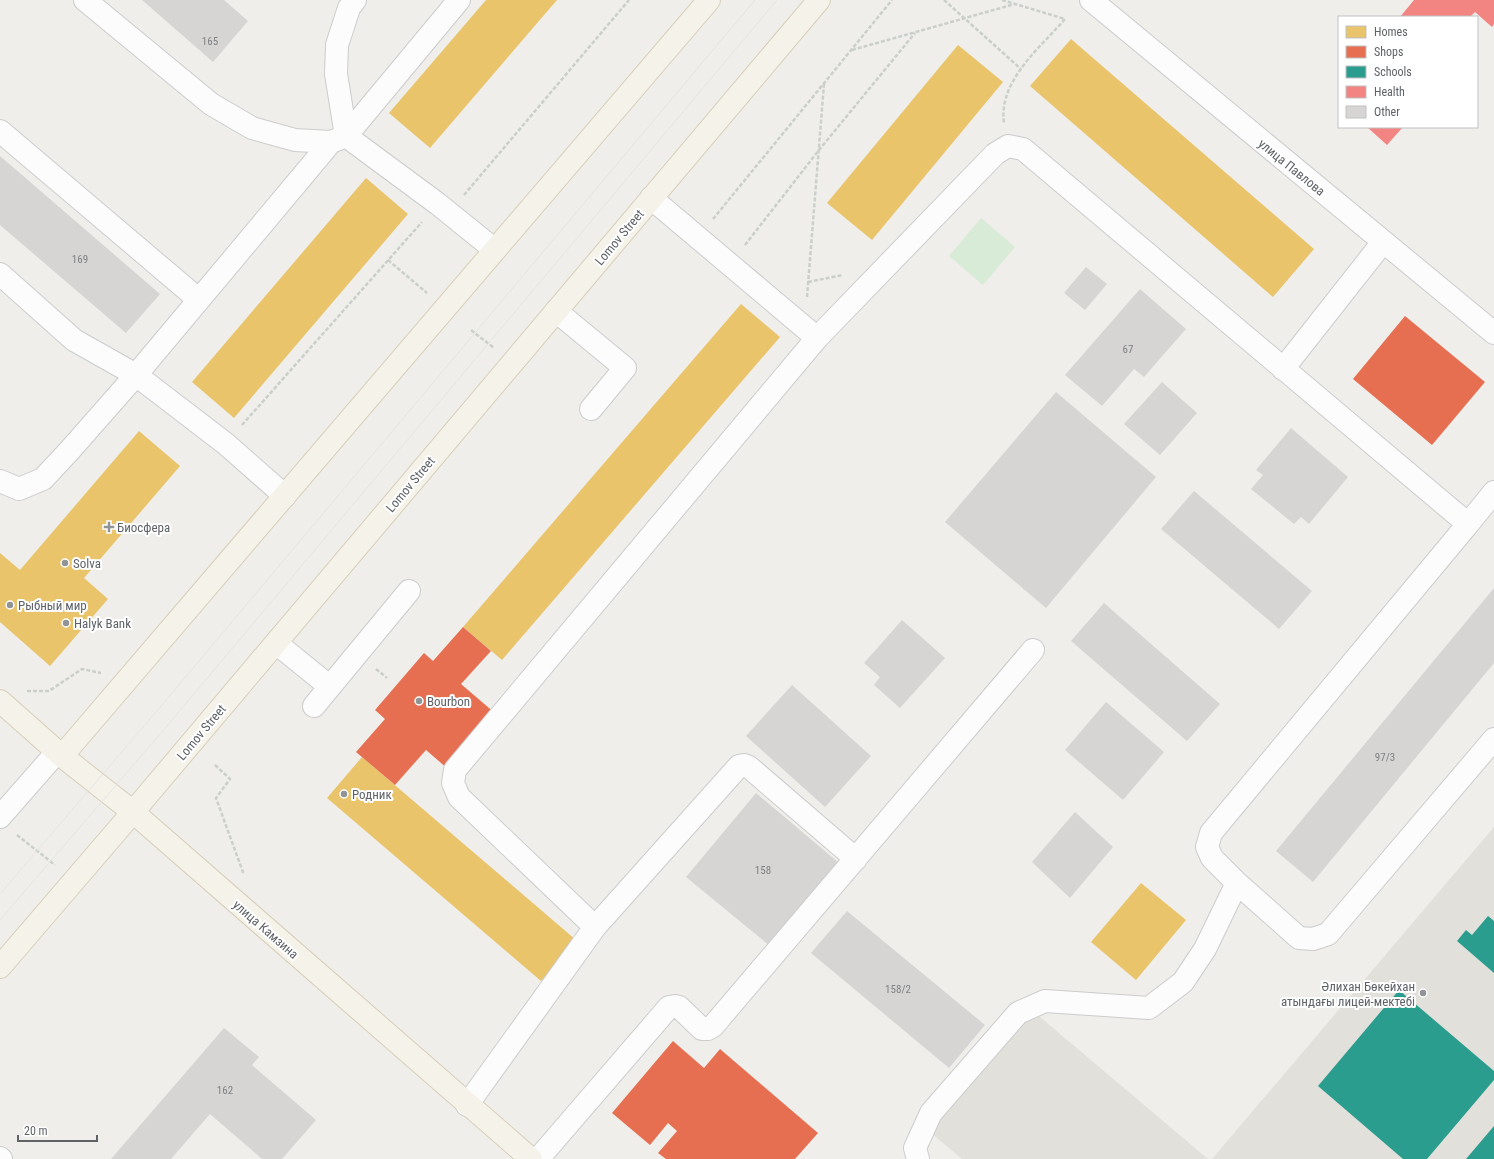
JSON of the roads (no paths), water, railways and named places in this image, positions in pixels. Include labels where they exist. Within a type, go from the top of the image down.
[{"type":"main road","points":[[59,754],[285,496],[709,0]]},
{"type":"main road","name":"Lomov Street","points":[[0,968],[819,0]]},
{"type":"main road","name":"улица Камзина","points":[[0,701],[59,754],[133,812],[467,1105],[531,1159]]},
{"type":"street","points":[[85,0],[211,104],[252,128],[295,140],[339,139],[443,208],[495,250]]},
{"type":"street","points":[[339,139],[336,74],[337,45],[349,8],[355,0]]},
{"type":"street","points":[[0,481],[19,489],[43,479],[136,375],[198,299],[459,0]]},
{"type":"street","name":"улица Павлова","points":[[1104,4],[1383,242],[1494,333]]},
{"type":"street","points":[[0,131],[198,299]]},
{"type":"street","points":[[595,927],[459,797],[453,783],[455,770],[810,333],[995,154],[1008,146],[1023,149],[1468,524]]},
{"type":"street","points":[[651,198],[810,333]]},
{"type":"street","points":[[1283,369],[1383,242]]},
{"type":"street","points":[[0,274],[74,340],[136,375],[226,444],[285,496]]},
{"type":"street","points":[[556,311],[625,368],[591,409]]},
{"type":"street","points":[[1494,492],[1211,833],[1207,847],[1212,858],[1237,883],[1299,938],[1313,940],[1328,934],[1494,739]]},
{"type":"street","points":[[314,706],[409,591]]},
{"type":"street","points":[[276,643],[329,686]]},
{"type":"street","points":[[538,1159],[669,1007],[679,1007],[702,1029],[708,1029],[713,1026],[1033,650]]},
{"type":"street","points":[[0,817],[59,754]]},
{"type":"street","points":[[467,1105],[595,927],[739,766],[744,765],[749,767],[856,859]]},
{"type":"street","points":[[918,1159],[915,1148],[931,1113],[1018,1013],[1045,1001],[1149,1008],[1183,982],[1205,949],[1237,883]]},
{"type":"tram line","points":[[0,894],[162,705],[755,0]]},
{"type":"tram line","points":[[0,920],[167,726],[777,0]]},
{"type":"place","name":"Биосфера","points":[[109,527]]},
{"type":"place","name":"Solva","points":[[65,563]]},
{"type":"place","name":"Рыбный мир","points":[[10,605]]},
{"type":"place","name":"Halyk Bank","points":[[66,623]]},
{"type":"place","name":"Bourbon","points":[[419,701]]},
{"type":"place","name":"Родник","points":[[344,794]]},
{"type":"place","name":"Әлихан Бөкейхан атындағы лицей-мектебі","points":[[1423,993]]}]
